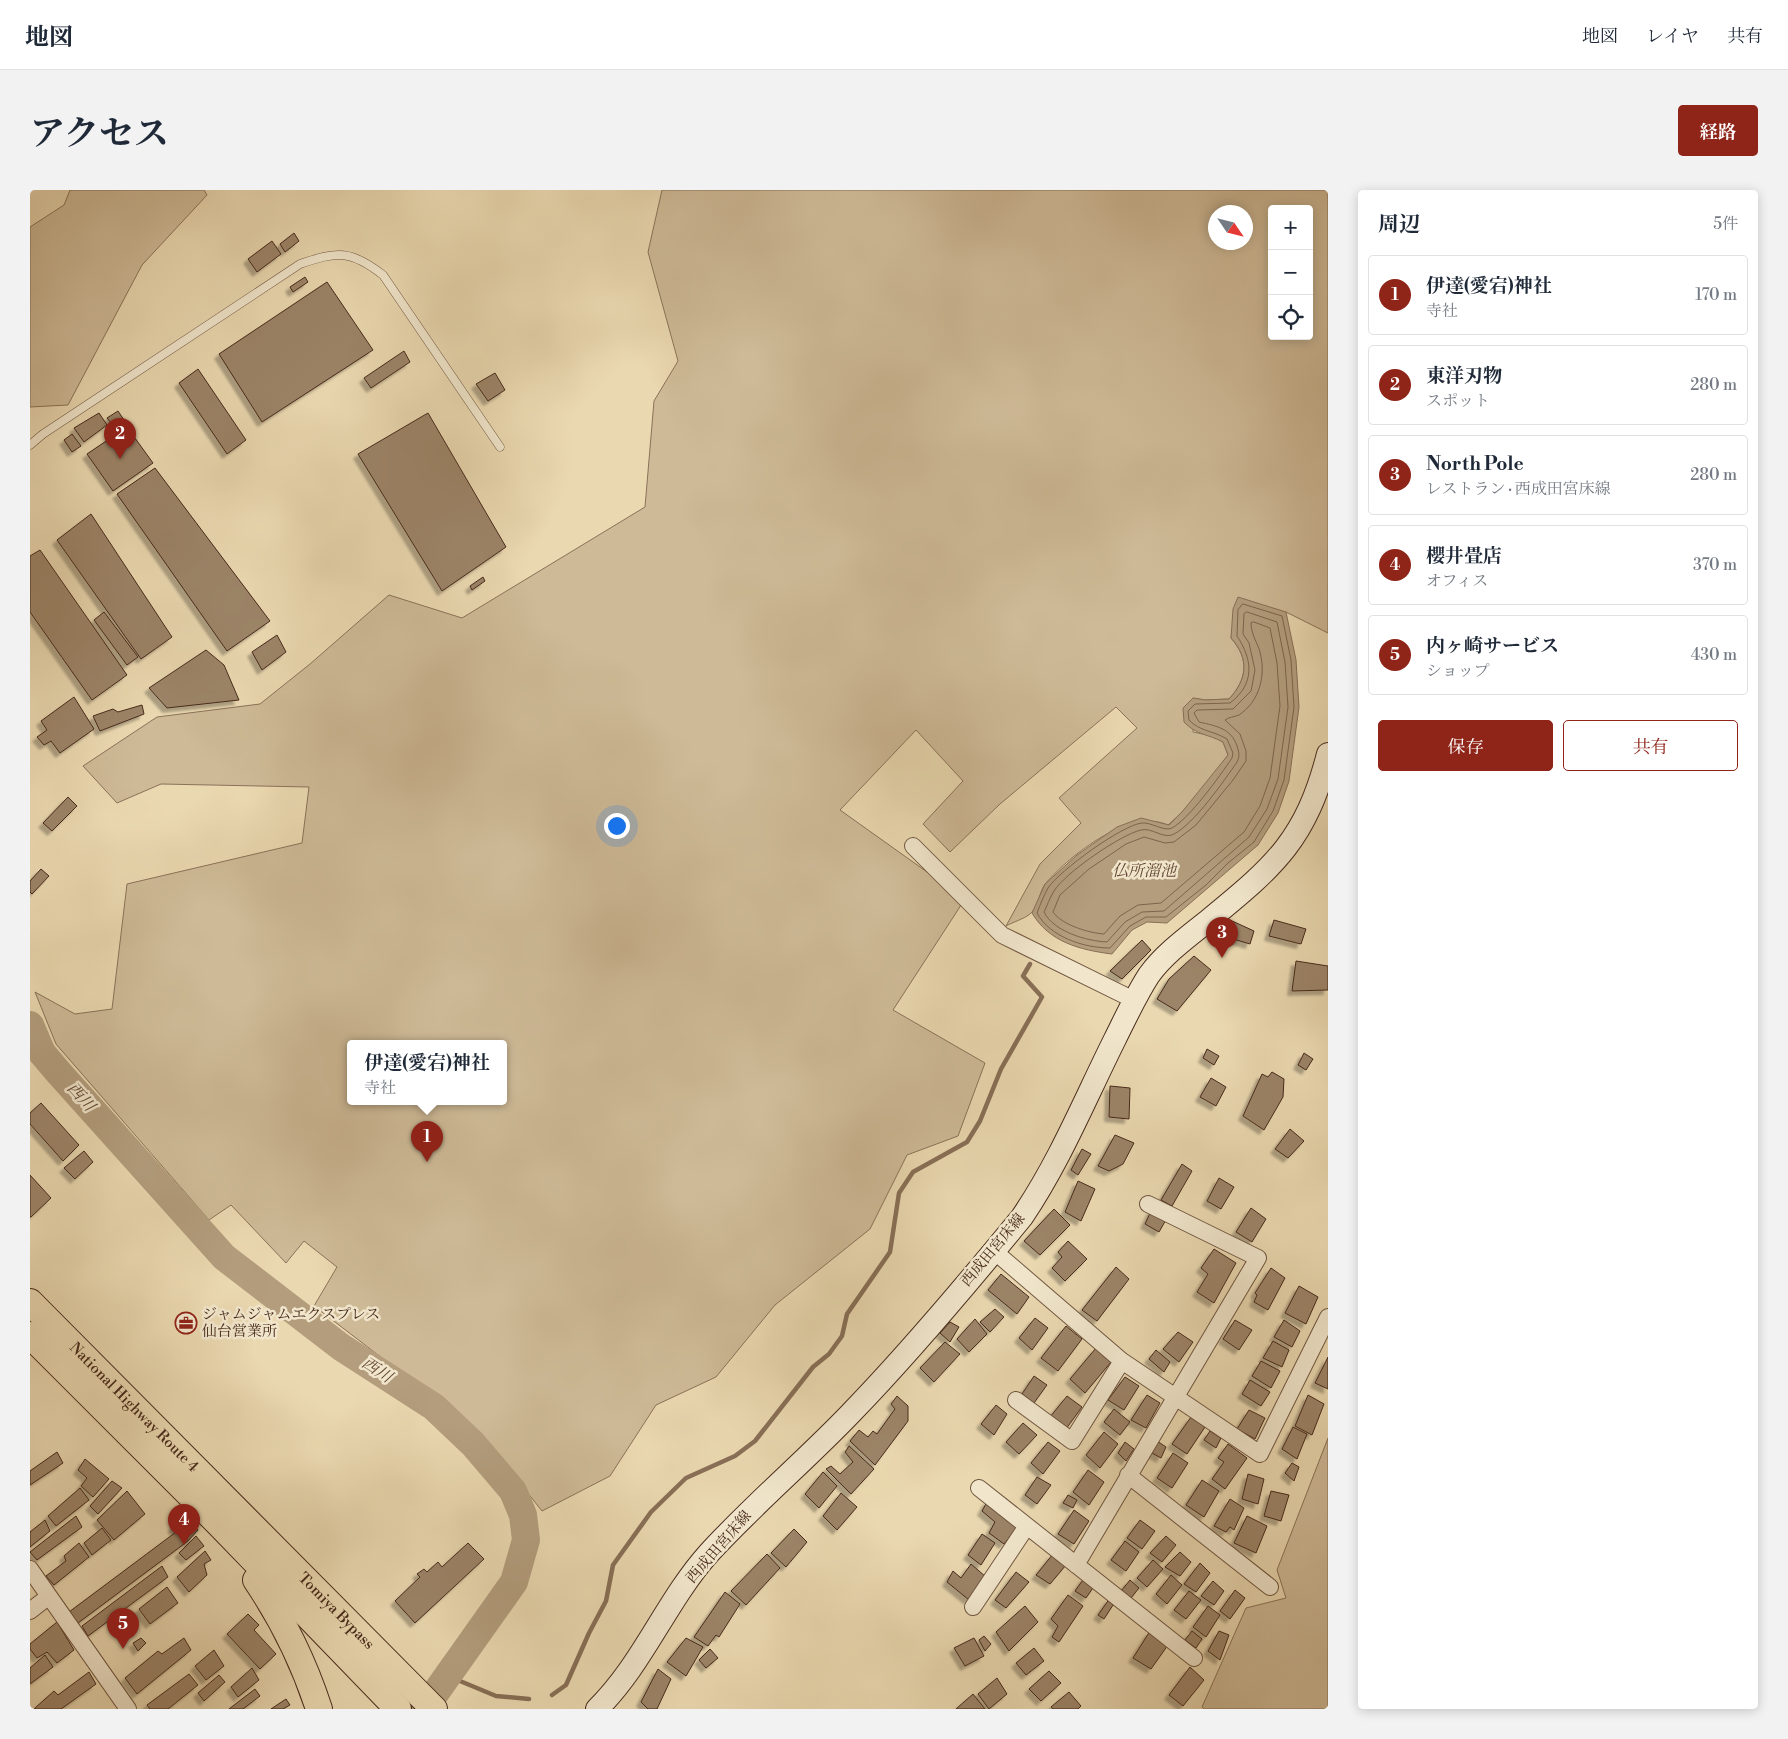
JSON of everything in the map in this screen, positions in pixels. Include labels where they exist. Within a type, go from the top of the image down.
[{"type":"highway","name":"National Highway Route 4","points":[[30,1302],[230,1518]]},
{"type":"highway","name":"National Highway Route 4","points":[[30,1335],[230,1518]]},
{"type":"highway","name":"Tomiya Bypass","points":[[230,1518],[434,1709]]},
{"type":"highway","name":"Tomiya Bypass","points":[[230,1518],[398,1709]]},
{"type":"highway","points":[[230,1518],[296,1650],[318,1709]]},
{"type":"main road","name":"西成田宮床線","points":[[596,1709],[625,1675],[707,1555],[744,1516],[852,1412],[994,1251],[1042,1188],[1134,1000],[1150,974],[1168,954],[1254,883],[1276,862],[1295,838],[1310,810],[1328,754]]},
{"type":"street","points":[[913,846],[1002,935],[1134,1000]]},
{"type":"street","points":[[1076,1565],[1258,1258],[1148,1204]]},
{"type":"street","points":[[994,1251],[1122,1361],[1260,1454],[1328,1317]]},
{"type":"street","points":[[1016,1400],[1072,1441],[1122,1361]]},
{"type":"street","points":[[1128,1475],[1270,1587]]},
{"type":"street","points":[[979,1488],[1194,1658]]},
{"type":"street","points":[[973,1608],[1027,1526]]},
{"type":"street","points":[[30,1570],[128,1709]]},
{"type":"street","points":[[30,1611],[48,1597]]},
{"type":"lane","points":[[30,445],[43,434],[300,264],[325,255],[349,255],[368,264],[383,275],[500,447]]},
{"type":"shaded area","points":[[70,190],[204,190],[207,195],[142,265],[68,405],[30,407],[30,227],[64,205]]},
{"type":"shaded area","points":[[662,190],[1328,190],[1328,633],[1286,612],[1233,626],[1231,638],[1241,654],[1244,669],[1240,684],[1229,699],[1205,700],[1193,698],[1193,732],[1212,736],[1223,742],[1228,755],[1215,774],[1193,801],[1168,825],[1153,821],[1136,823],[1119,828],[1086,847],[1070,859],[1046,883],[1030,914],[1006,926],[1040,864],[1081,823],[1059,798],[1137,728],[1116,707],[1000,804],[950,852],[923,824],[963,781],[916,730],[840,810],[965,899],[893,1010],[985,1063],[958,1136],[907,1155],[870,1229],[775,1305],[716,1377],[656,1405],[610,1476],[542,1511],[479,1432],[314,1306],[337,1267],[304,1241],[286,1263],[231,1205],[209,1220],[56,1044],[35,992],[75,1014],[112,1009],[127,884],[302,843],[309,787],[161,784],[117,803],[83,766],[157,717],[260,704],[310,664],[389,595],[462,618],[645,507],[654,401],[678,361],[648,252]]},
{"type":"shaded area","points":[[1328,1438],[1328,1709],[1204,1709],[1202,1707],[1246,1608],[1286,1598],[1277,1570]]},
{"type":"water","name":"仏所溜池","points":[[1238,597],[1286,612],[1296,660],[1299,707],[1289,781],[1278,813],[1258,845],[1167,923],[1147,922],[1132,930],[1112,954],[1077,947],[1056,938],[1039,923],[1032,913],[1045,884],[1077,855],[1117,827],[1141,818],[1169,825],[1182,812],[1228,755],[1223,742],[1198,732],[1184,722],[1183,708],[1193,698],[1205,700],[1229,699],[1240,684],[1243,677],[1243,662],[1237,646],[1231,638],[1233,609]]},
{"type":"building","points":[[294,233],[299,241],[285,252],[280,244]]},
{"type":"building","points":[[272,241],[281,254],[257,272],[248,259]]},
{"type":"building","points":[[305,277],[308,282],[293,292],[290,287]]},
{"type":"building","points":[[327,282],[373,350],[262,422],[219,354]]},
{"type":"building","points":[[404,351],[410,362],[371,388],[364,378]]},
{"type":"building","points":[[198,369],[246,440],[227,454],[179,383]]},
{"type":"building","points":[[495,373],[505,390],[488,401],[476,384]]},
{"type":"building","points":[[118,411],[126,423],[117,430],[107,418]]},
{"type":"building","points":[[99,413],[107,425],[84,442],[74,428]]},
{"type":"building","points":[[428,413],[506,547],[442,591],[358,454]]},
{"type":"building","points":[[127,427],[153,463],[113,491],[87,454]]},
{"type":"building","points":[[72,434],[81,446],[72,452],[64,440]]},
{"type":"building","points":[[155,468],[270,621],[227,651],[117,494]]},
{"type":"building","points":[[91,514],[172,637],[141,659],[57,540]]},
{"type":"building","points":[[40,550],[127,675],[92,700],[30,612],[30,556]]},
{"type":"building","points":[[483,577],[485,581],[472,590],[470,586]]},
{"type":"building","points":[[104,612],[138,657],[127,665],[94,620]]},
{"type":"building","points":[[277,635],[286,652],[262,670],[252,652]]},
{"type":"building","points":[[206,650],[224,665],[239,700],[167,708],[149,688]]},
{"type":"building","points":[[74,697],[94,729],[60,753],[51,741],[44,745],[37,737],[47,730],[41,721]]},
{"type":"building","points":[[142,705],[144,714],[100,731],[93,716],[113,709],[118,712]]},
{"type":"building","points":[[68,797],[77,806],[52,831],[43,823]]},
{"type":"building","points":[[41,869],[49,876],[32,894],[30,892],[30,881]]},
{"type":"building","points":[[1230,920],[1254,931],[1250,944],[1223,936]]},
{"type":"building","points":[[1274,920],[1306,929],[1301,944],[1269,936]]},
{"type":"building","points":[[1142,940],[1151,950],[1122,979],[1110,971]]},
{"type":"building","points":[[1194,956],[1211,970],[1177,1011],[1157,999],[1169,979]]},
{"type":"building","points":[[1296,961],[1328,966],[1328,990],[1292,991]]},
{"type":"building","points":[[1207,1049],[1219,1056],[1214,1065],[1203,1058]]},
{"type":"building","points":[[1304,1053],[1313,1059],[1306,1070],[1298,1065]]},
{"type":"building","points":[[1272,1072],[1284,1079],[1283,1097],[1264,1130],[1243,1116],[1262,1074],[1268,1077]]},
{"type":"building","points":[[1211,1078],[1226,1087],[1216,1106],[1200,1097]]},
{"type":"building","points":[[1110,1086],[1130,1088],[1129,1119],[1109,1117]]},
{"type":"building","points":[[41,1103],[79,1145],[63,1161],[30,1124],[30,1113]]},
{"type":"building","points":[[1290,1129],[1304,1141],[1288,1158],[1275,1149]]},
{"type":"building","points":[[1115,1135],[1134,1143],[1123,1164],[1109,1171],[1098,1166]]},
{"type":"building","points":[[1082,1149],[1091,1154],[1078,1175],[1071,1170]]},
{"type":"building","points":[[84,1151],[93,1162],[75,1179],[64,1168]]},
{"type":"building","points":[[1182,1164],[1192,1171],[1172,1206],[1161,1200]]},
{"type":"building","points":[[30,1175],[51,1198],[31,1217],[30,1217]]},
{"type":"building","points":[[1219,1178],[1234,1187],[1221,1209],[1207,1201]]},
{"type":"building","points":[[1078,1181],[1095,1189],[1081,1221],[1065,1212]]},
{"type":"building","points":[[1251,1208],[1266,1219],[1252,1242],[1236,1232]]},
{"type":"building","points":[[1054,1209],[1070,1225],[1040,1255],[1024,1241]]},
{"type":"building","points":[[1152,1209],[1167,1218],[1159,1232],[1145,1224]]},
{"type":"building","points":[[1068,1241],[1087,1259],[1065,1281],[1052,1268],[1062,1257],[1058,1252]]},
{"type":"building","points":[[1214,1249],[1236,1263],[1214,1303],[1197,1292],[1208,1274],[1201,1268]]},
{"type":"building","points":[[1116,1267],[1129,1279],[1097,1321],[1082,1310]]},
{"type":"building","points":[[1271,1268],[1285,1278],[1268,1310],[1254,1302],[1257,1295],[1255,1293]]},
{"type":"building","points":[[1001,1274],[1029,1297],[1017,1314],[988,1290]]},
{"type":"building","points":[[1299,1286],[1318,1297],[1306,1324],[1285,1313]]},
{"type":"building","points":[[995,1309],[1004,1317],[990,1332],[980,1322]]},
{"type":"building","points":[[1035,1318],[1048,1328],[1032,1350],[1019,1338]]},
{"type":"building","points":[[975,1319],[987,1334],[969,1352],[957,1339]]},
{"type":"building","points":[[1235,1320],[1252,1330],[1239,1350],[1223,1339]]},
{"type":"building","points":[[1284,1320],[1300,1331],[1292,1347],[1274,1337]]},
{"type":"building","points":[[950,1322],[959,1327],[950,1342],[940,1333]]},
{"type":"building","points":[[1066,1326],[1082,1339],[1058,1371],[1041,1358]]},
{"type":"building","points":[[1178,1332],[1193,1342],[1179,1362],[1163,1349]]},
{"type":"building","points":[[1273,1341],[1289,1350],[1282,1367],[1263,1358]]},
{"type":"building","points":[[945,1342],[960,1354],[934,1382],[920,1368]]},
{"type":"building","points":[[1096,1348],[1112,1361],[1085,1393],[1070,1379]]},
{"type":"building","points":[[1156,1350],[1170,1362],[1164,1372],[1149,1359]]},
{"type":"building","points":[[1328,1357],[1328,1389],[1315,1383]]},
{"type":"building","points":[[1261,1361],[1280,1371],[1271,1388],[1252,1376]]},
{"type":"building","points":[[1034,1376],[1047,1385],[1034,1403],[1022,1394]]},
{"type":"building","points":[[1125,1377],[1139,1386],[1124,1410],[1108,1400]]},
{"type":"building","points":[[1250,1380],[1270,1392],[1261,1406],[1242,1394]]},
{"type":"building","points":[[1147,1395],[1160,1403],[1146,1428],[1131,1420]]},
{"type":"building","points":[[1308,1395],[1324,1404],[1312,1435],[1295,1426]]},
{"type":"building","points":[[897,1396],[908,1406],[908,1421],[875,1465],[850,1441],[859,1430],[868,1437],[873,1431],[877,1434],[895,1409],[891,1404]]},
{"type":"building","points":[[1067,1396],[1082,1407],[1066,1429],[1050,1417]]},
{"type":"building","points":[[996,1405],[1007,1414],[994,1435],[981,1424]]},
{"type":"building","points":[[1114,1409],[1130,1422],[1120,1435],[1104,1422]]},
{"type":"building","points":[[1249,1410],[1265,1418],[1255,1439],[1237,1429]]},
{"type":"building","points":[[1191,1417],[1205,1427],[1187,1454],[1172,1444]]},
{"type":"building","points":[[1023,1423],[1037,1435],[1019,1454],[1006,1442]]},
{"type":"building","points":[[1293,1427],[1307,1434],[1297,1459],[1282,1449]]},
{"type":"building","points":[[1210,1431],[1221,1438],[1216,1448],[1204,1440]]},
{"type":"building","points":[[1104,1432],[1118,1444],[1100,1468],[1086,1455]]},
{"type":"building","points":[[1157,1441],[1166,1447],[1161,1458],[1150,1452]]},
{"type":"building","points":[[1048,1442],[1060,1451],[1043,1474],[1031,1463]]},
{"type":"building","points":[[1125,1442],[1134,1449],[1126,1461],[1118,1453]]},
{"type":"building","points":[[1228,1444],[1247,1458],[1225,1489],[1212,1479],[1224,1462],[1218,1458]]},
{"type":"building","points":[[849,1446],[874,1469],[851,1494],[826,1469],[831,1466],[840,1474],[853,1462],[845,1452]]},
{"type":"building","points":[[57,1452],[63,1463],[30,1485],[30,1471]]},
{"type":"building","points":[[1173,1453],[1188,1463],[1172,1488],[1157,1478]]},
{"type":"building","points":[[85,1459],[109,1479],[93,1497],[81,1486],[87,1478],[78,1470]]},
{"type":"building","points":[[1292,1463],[1299,1467],[1294,1481],[1285,1473]]},
{"type":"building","points":[[1088,1470],[1104,1482],[1089,1505],[1073,1492]]},
{"type":"building","points":[[823,1472],[837,1486],[819,1508],[805,1494]]},
{"type":"building","points":[[1248,1474],[1264,1479],[1258,1504],[1242,1499]]},
{"type":"building","points":[[1037,1477],[1051,1485],[1037,1504],[1025,1495]]},
{"type":"building","points":[[1202,1480],[1219,1491],[1204,1517],[1186,1505]]},
{"type":"building","points":[[112,1481],[122,1488],[98,1514],[90,1506]]},
{"type":"building","points":[[80,1488],[89,1500],[56,1526],[48,1516]]},
{"type":"building","points":[[127,1491],[145,1514],[114,1540],[97,1520]]},
{"type":"building","points":[[1271,1491],[1289,1495],[1281,1521],[1264,1516]]},
{"type":"building","points":[[841,1493],[857,1507],[837,1530],[823,1516]]},
{"type":"building","points":[[1068,1495],[1077,1500],[1073,1508],[1063,1503]]},
{"type":"building","points":[[1230,1499],[1244,1508],[1234,1530],[1230,1527],[1226,1532],[1214,1526]]},
{"type":"building","points":[[988,1500],[1019,1526],[1004,1544],[989,1533],[995,1522],[982,1511]]},
{"type":"building","points":[[1074,1510],[1089,1521],[1074,1544],[1058,1534]]},
{"type":"building","points":[[184,1514],[198,1530],[188,1541],[78,1623],[69,1612],[176,1532],[172,1528]]},
{"type":"building","points":[[76,1516],[82,1527],[37,1560],[30,1552]]},
{"type":"building","points":[[1247,1516],[1267,1526],[1256,1553],[1234,1543]]},
{"type":"building","points":[[45,1520],[50,1531],[30,1547],[30,1532]]},
{"type":"building","points":[[1140,1520],[1155,1531],[1142,1549],[1127,1538]]},
{"type":"building","points":[[102,1528],[111,1540],[92,1555],[84,1543]]},
{"type":"building","points":[[794,1529],[807,1542],[786,1567],[771,1553]]},
{"type":"building","points":[[982,1534],[995,1543],[981,1565],[968,1555]]},
{"type":"building","points":[[196,1536],[204,1546],[186,1560],[179,1553]]},
{"type":"building","points":[[1166,1536],[1176,1545],[1162,1562],[1150,1553]]},
{"type":"building","points":[[1125,1541],[1139,1552],[1126,1571],[1111,1560]]},
{"type":"building","points":[[79,1543],[89,1557],[54,1585],[46,1576],[66,1561],[64,1556]]},
{"type":"building","points":[[468,1543],[484,1559],[415,1623],[395,1601],[420,1577],[417,1574],[424,1569],[427,1572],[438,1562],[442,1567]]},
{"type":"building","points":[[205,1551],[211,1560],[204,1564],[207,1575],[189,1592],[177,1577]]},
{"type":"building","points":[[1180,1552],[1191,1562],[1180,1576],[1165,1567]]},
{"type":"building","points":[[767,1554],[780,1568],[746,1605],[731,1591]]},
{"type":"building","points":[[1053,1554],[1066,1565],[1050,1584],[1036,1575]]},
{"type":"building","points":[[1153,1560],[1163,1569],[1147,1587],[1137,1578]]},
{"type":"building","points":[[1200,1563],[1210,1573],[1196,1592],[1184,1584]]},
{"type":"building","points":[[971,1564],[986,1577],[969,1600],[947,1582],[953,1571],[961,1578]]},
{"type":"building","points":[[162,1566],[168,1577],[88,1636],[82,1626]]},
{"type":"building","points":[[1016,1572],[1029,1582],[1006,1608],[995,1600]]},
{"type":"building","points":[[1171,1575],[1182,1585],[1167,1604],[1156,1594]]},
{"type":"building","points":[[1085,1577],[1095,1585],[1086,1598],[1075,1591]]},
{"type":"building","points":[[1130,1580],[1139,1588],[1131,1598],[1121,1591]]},
{"type":"building","points":[[1213,1581],[1224,1591],[1214,1605],[1201,1596]]},
{"type":"building","points":[[167,1587],[178,1603],[150,1624],[139,1609]]},
{"type":"building","points":[[1235,1590],[1245,1598],[1230,1619],[1220,1611]]},
{"type":"building","points":[[1189,1591],[1201,1600],[1186,1619],[1174,1610]]},
{"type":"building","points":[[725,1592],[740,1604],[719,1637],[716,1635],[708,1646],[694,1637]]},
{"type":"building","points":[[1068,1595],[1083,1606],[1059,1642],[1052,1637],[1058,1626],[1051,1619]]},
{"type":"building","points":[[1110,1598],[1115,1602],[1104,1619],[1098,1615]]},
{"type":"building","points":[[1025,1606],[1038,1622],[1009,1651],[996,1632]]},
{"type":"building","points":[[1208,1606],[1220,1615],[1206,1637],[1193,1627]]},
{"type":"building","points":[[248,1614],[259,1625],[254,1630],[276,1654],[260,1669],[227,1634]]},
{"type":"building","points":[[57,1622],[74,1650],[57,1663],[47,1652],[37,1658],[30,1649],[30,1644]]},
{"type":"building","points":[[1150,1631],[1168,1645],[1151,1669],[1133,1658]]},
{"type":"building","points":[[1192,1631],[1202,1639],[1196,1648],[1185,1640]]},
{"type":"building","points":[[1219,1631],[1229,1635],[1220,1660],[1208,1651]]},
{"type":"building","points":[[984,1636],[991,1644],[985,1651],[979,1640]]},
{"type":"building","points":[[141,1638],[146,1643],[138,1651],[133,1643]]},
{"type":"building","points":[[184,1638],[191,1650],[137,1694],[125,1678],[158,1651],[162,1654]]},
{"type":"building","points":[[686,1638],[703,1647],[686,1676],[667,1662]]},
{"type":"building","points":[[974,1638],[984,1656],[965,1666],[954,1648]]},
{"type":"building","points":[[1034,1648],[1044,1661],[1026,1675],[1016,1663]]},
{"type":"building","points":[[710,1649],[718,1658],[706,1668],[699,1660]]},
{"type":"building","points":[[214,1650],[224,1666],[206,1680],[195,1666]]},
{"type":"building","points":[[45,1655],[53,1667],[30,1684],[30,1668]]},
{"type":"building","points":[[1190,1667],[1204,1680],[1183,1706],[1169,1695]]},
{"type":"building","points":[[252,1668],[259,1680],[238,1697],[231,1687]]},
{"type":"building","points":[[658,1669],[671,1679],[657,1709],[648,1709],[641,1702]]},
{"type":"building","points":[[1049,1671],[1061,1683],[1041,1701],[1029,1689]]},
{"type":"building","points":[[89,1672],[96,1684],[61,1709],[34,1709],[54,1691],[58,1695]]},
{"type":"building","points":[[189,1674],[198,1685],[168,1709],[150,1709],[147,1705]]},
{"type":"building","points":[[219,1675],[225,1682],[204,1701],[198,1693]]},
{"type":"building","points":[[997,1678],[1007,1694],[989,1709],[978,1694]]},
{"type":"building","points":[[255,1689],[260,1696],[243,1709],[229,1709]]},
{"type":"building","points":[[1069,1692],[1081,1706],[1078,1709],[1053,1709],[1051,1707]]},
{"type":"building","points":[[973,1694],[985,1709],[956,1709]]},
{"type":"building","points":[[286,1699],[290,1705],[283,1709],[271,1709]]},
{"type":"waterway","points":[[552,1695],[566,1685],[589,1633],[606,1601],[613,1565],[651,1512],[686,1478],[735,1456],[755,1441],[813,1367],[829,1354],[842,1336],[847,1314],[890,1252],[899,1193],[913,1172],[967,1142],[980,1121],[1001,1069],[1042,997],[1023,976],[1030,964]]},
{"type":"waterway","name":"西川","points":[[30,1025],[42,1053],[224,1257],[341,1347],[434,1407],[473,1444],[513,1491],[523,1515],[526,1540],[514,1582],[424,1709]]},
{"type":"waterway","points":[[448,1676],[496,1696],[529,1699]]},
{"type":"place","name":"東洋刃物","points":[[120,459]]},
{"type":"place","name":"North Pole","points":[[1222,958]]},
{"type":"place","name":"伊達(愛宕)神社","points":[[427,1162]]},
{"type":"place","name":"ジャムジャムエクスプレス 仙台営業所","points":[[186,1323]]},
{"type":"place","name":"櫻井畳店","points":[[184,1545]]},
{"type":"place","name":"内ヶ崎サービス","points":[[123,1649]]}]
